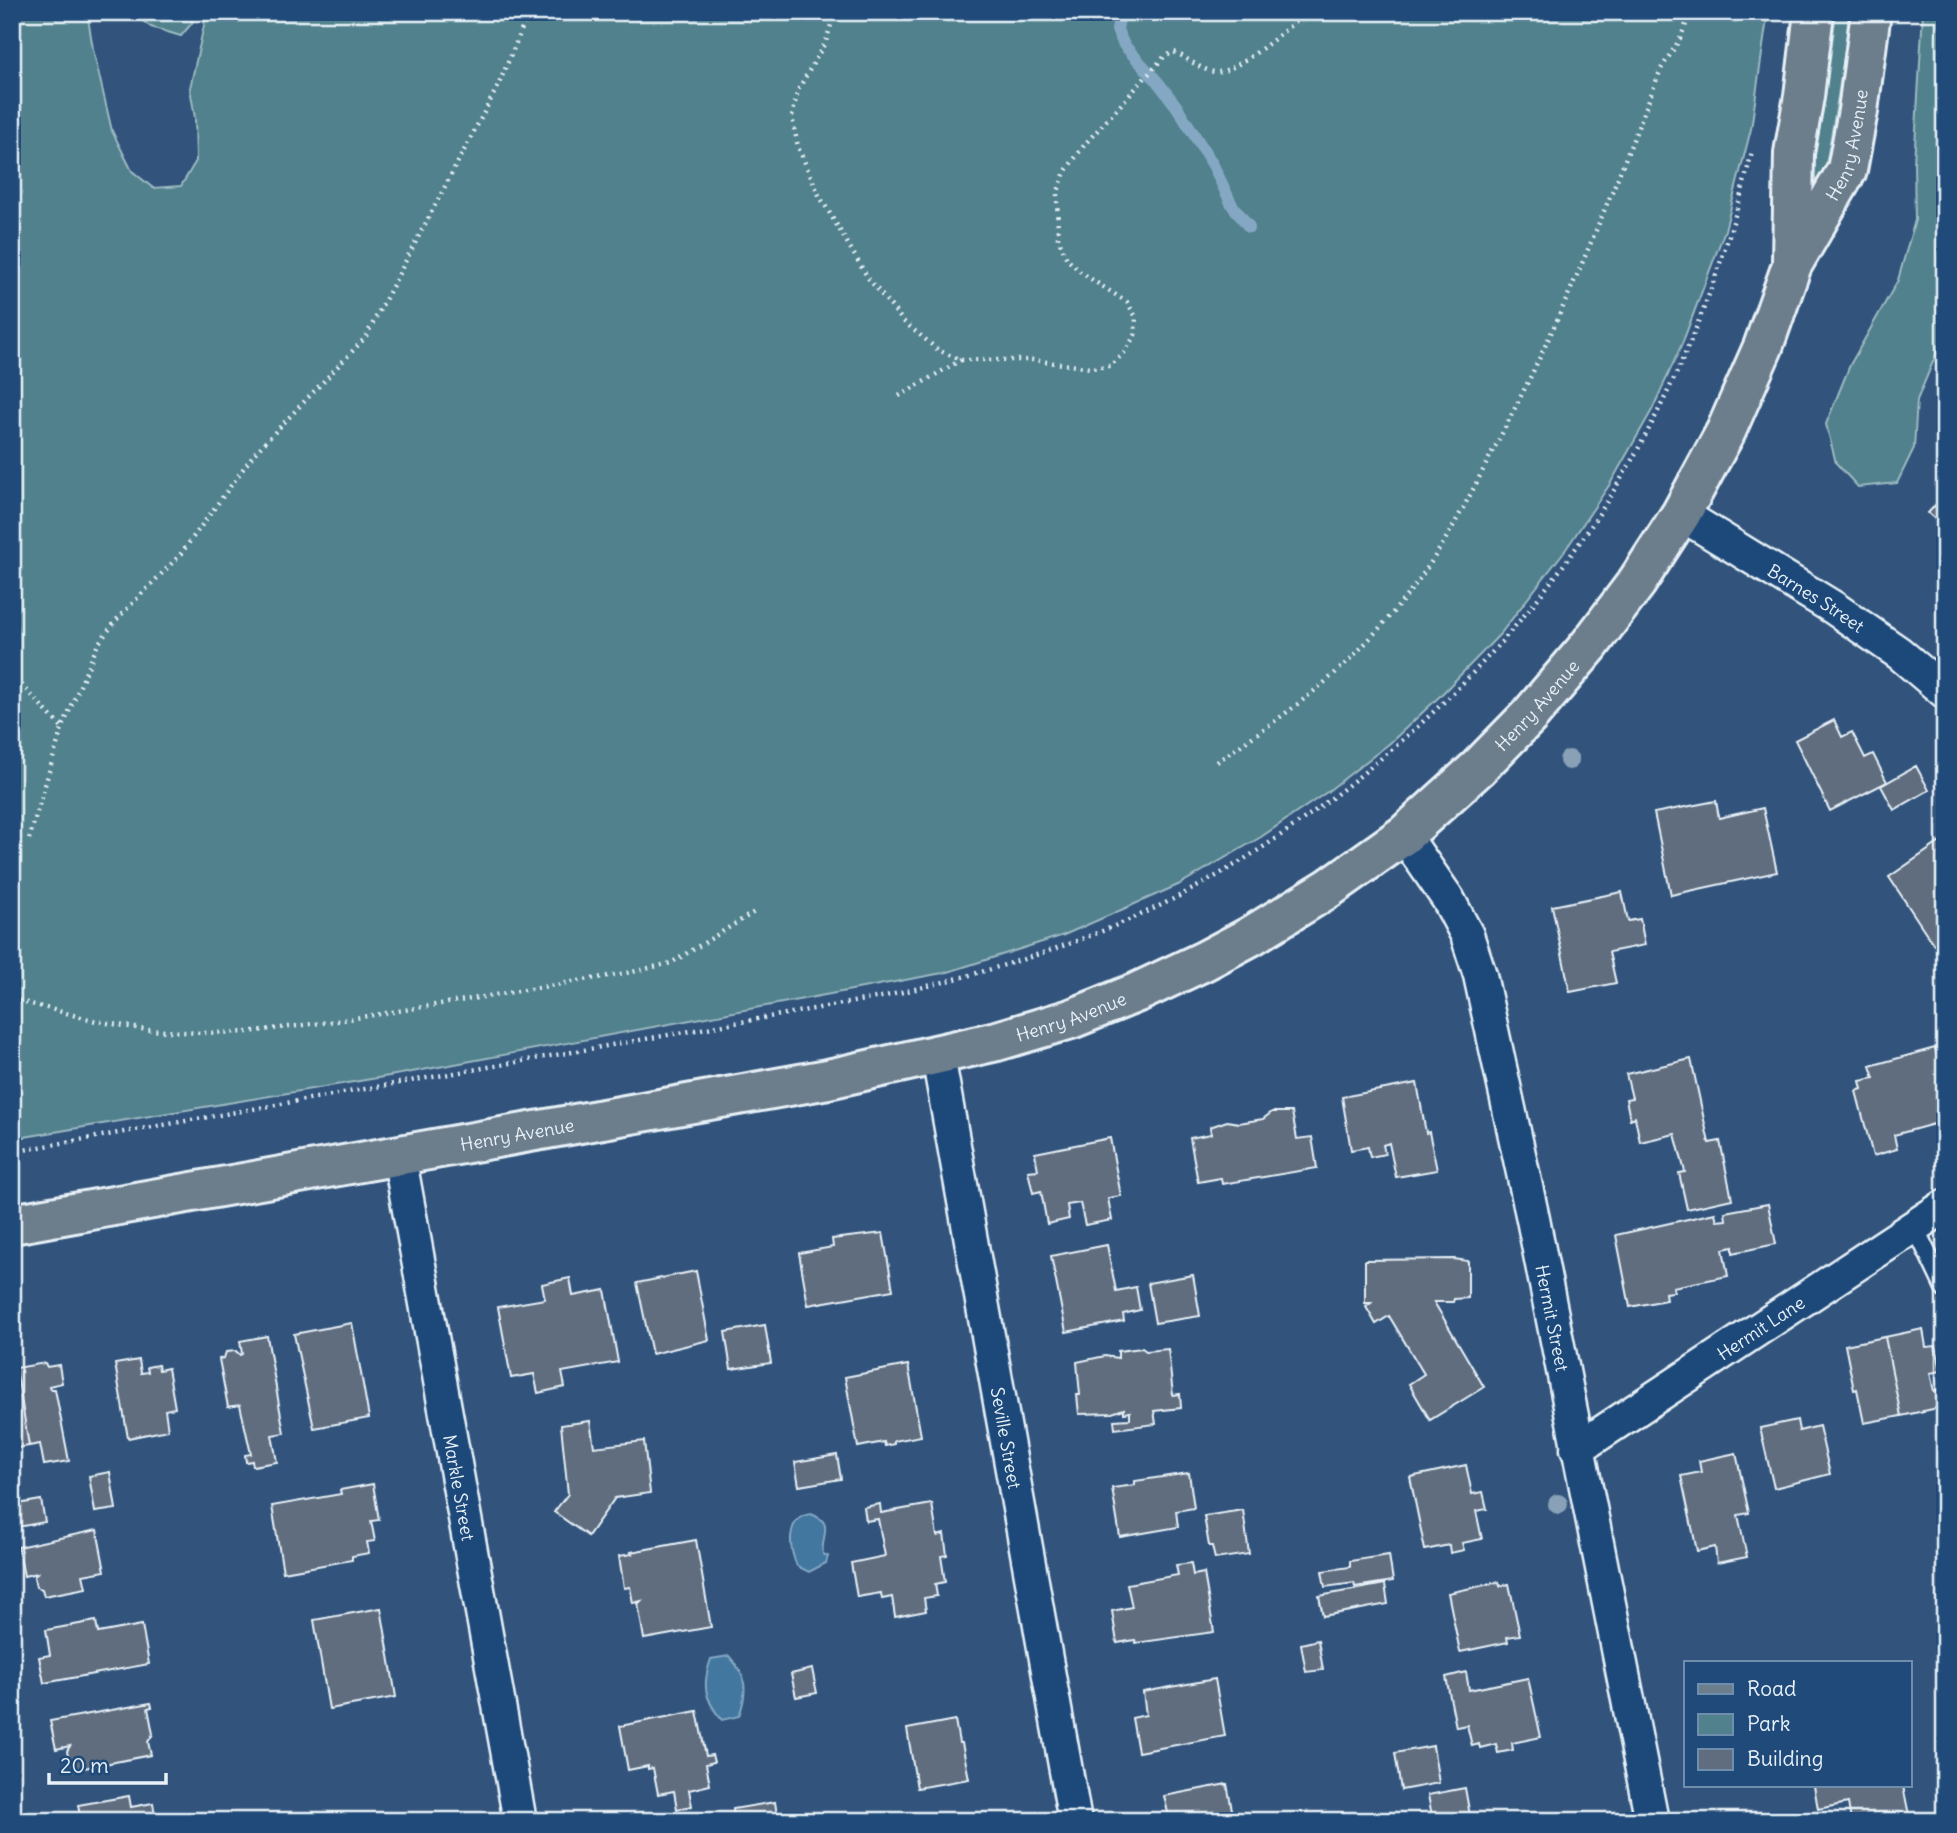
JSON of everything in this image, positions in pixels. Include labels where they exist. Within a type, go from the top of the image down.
[{"type":"main road","name":"Henry Avenue","points":[[1792,265],[1794,153],[1814,12]]},
{"type":"main road","name":"Henry Avenue","points":[[12,1224],[828,1079],[938,1056],[1071,1019],[1138,992],[1251,936],[1318,895],[1405,835],[1478,768],[1530,715],[1588,647],[1637,582],[1681,514],[1731,419],[1763,347],[1792,265],[1847,170],[1871,12]]},
{"type":"street","name":"Barnes Street","points":[[1681,514],[1834,608],[1899,653],[1945,692]]},
{"type":"street","name":"Hermit Street","points":[[1405,835],[1448,899],[1467,935],[1480,975],[1532,1219],[1651,1821]]},
{"type":"street","name":"Seville Street","points":[[938,1056],[1075,1821]]},
{"type":"street","name":"Markle Street","points":[[399,1154],[520,1821]]},
{"type":"street","name":"Hermit Lane","points":[[1577,1449],[1945,1206]]},
{"type":"lane","points":[[1914,1225],[1945,1290]]},
{"type":"path","points":[[29,839],[62,728],[98,644],[118,618],[180,555],[254,454],[365,338],[498,86],[529,12]]},
{"type":"path","points":[[835,12],[826,41],[798,90],[792,117],[798,147],[819,195],[868,278],[904,321],[939,350],[961,360],[1033,360],[1091,368],[1110,366],[1124,353],[1135,335],[1136,317],[1127,302],[1083,274],[1067,259],[1058,239],[1057,194],[1065,172],[1078,153],[1164,57],[1174,52],[1203,69],[1217,73],[1241,62],[1306,12]]},
{"type":"path","points":[[1217,762],[1315,690],[1351,658],[1393,612],[1427,568],[1463,507],[1548,345],[1661,69],[1680,39],[1691,12]]},
{"type":"path","points":[[12,1152],[867,999],[936,984],[1021,960],[1156,908],[1263,849],[1317,811],[1407,738],[1491,656],[1566,564],[1638,451],[1684,360],[1719,270],[1739,207],[1754,144]]},
{"type":"path","points":[[899,396],[961,360]]},
{"type":"path","points":[[12,674],[62,728]]},
{"type":"path","points":[[12,999],[96,1021],[147,1030],[248,1032],[337,1021],[632,972],[671,963],[757,911]]},
{"type":"green space","points":[[12,12],[87,12],[112,131],[132,171],[153,188],[181,186],[196,161],[195,118],[190,88],[207,12],[1768,12],[1751,129],[1725,230],[1682,344],[1652,410],[1610,484],[1566,549],[1501,633],[1440,696],[1390,743],[1327,792],[1261,837],[1178,885],[1064,935],[948,972],[401,1074],[12,1139]]},
{"type":"green space","points":[[131,12],[194,12],[192,23],[181,36],[151,27]]},
{"type":"green space","points":[[1836,12],[1849,12],[1847,33],[1824,175],[1817,181],[1811,174],[1825,99]]},
{"type":"green space","points":[[1923,12],[1945,12],[1945,333],[1917,400],[1914,448],[1897,483],[1858,487],[1836,463],[1826,424],[1850,365],[1898,280],[1915,220],[1914,163]]},
{"type":"water","points":[[811,1514],[819,1518],[825,1526],[823,1554],[828,1556],[826,1563],[809,1572],[797,1566],[791,1535],[797,1521]]},
{"type":"water","points":[[729,1656],[739,1670],[745,1691],[739,1716],[722,1720],[708,1698],[706,1676],[711,1659]]},
{"type":"building","points":[[1945,495],[1945,528],[1928,513]]},
{"type":"building","points":[[1834,720],[1842,737],[1852,732],[1865,758],[1873,754],[1887,782],[1830,811],[1795,740]]},
{"type":"building","points":[[1916,766],[1929,790],[1894,810],[1881,786]]},
{"type":"building","points":[[1716,801],[1719,818],[1763,808],[1777,872],[1671,895],[1654,813]]},
{"type":"building","points":[[1940,842],[1945,849],[1945,938],[1934,945],[1889,877]]},
{"type":"building","points":[[1622,892],[1628,921],[1640,919],[1645,945],[1609,952],[1616,983],[1570,992],[1552,906]]},
{"type":"building","points":[[1935,1048],[1945,1083],[1945,1121],[1894,1135],[1897,1149],[1873,1156],[1856,1091],[1862,1089],[1860,1081],[1874,1078],[1870,1066]]},
{"type":"building","points":[[1691,1059],[1709,1143],[1720,1141],[1732,1199],[1687,1209],[1679,1173],[1685,1172],[1675,1134],[1640,1142],[1635,1117],[1630,1119],[1626,1099],[1632,1098],[1626,1074]]},
{"type":"building","points":[[1417,1083],[1426,1133],[1429,1132],[1437,1170],[1396,1177],[1389,1143],[1383,1145],[1385,1154],[1370,1157],[1368,1147],[1351,1150],[1342,1097]]},
{"type":"building","points":[[1272,1112],[1292,1112],[1297,1139],[1312,1137],[1317,1168],[1222,1184],[1221,1178],[1198,1182],[1190,1138],[1211,1134],[1210,1127],[1227,1121],[1239,1123],[1263,1119]]},
{"type":"building","points":[[1110,1138],[1121,1196],[1108,1198],[1112,1220],[1085,1225],[1080,1203],[1067,1205],[1069,1219],[1047,1224],[1041,1191],[1033,1193],[1028,1171],[1038,1170],[1035,1153]]},
{"type":"building","points":[[1768,1204],[1776,1244],[1733,1253],[1733,1247],[1723,1249],[1728,1276],[1673,1287],[1674,1292],[1665,1293],[1666,1300],[1630,1307],[1616,1235],[1715,1213],[1717,1221],[1726,1220],[1725,1212]]},
{"type":"building","points":[[883,1233],[893,1290],[808,1305],[799,1253],[833,1247],[832,1239]]},
{"type":"building","points":[[1107,1245],[1116,1291],[1136,1287],[1140,1310],[1123,1314],[1124,1321],[1066,1332],[1051,1256]]},
{"type":"building","points":[[1365,1260],[1468,1261],[1468,1298],[1454,1299],[1453,1302],[1434,1302],[1484,1387],[1430,1420],[1409,1384],[1424,1374],[1389,1316],[1376,1324],[1366,1307],[1371,1303],[1365,1303]]},
{"type":"building","points":[[696,1271],[709,1340],[652,1354],[637,1283]]},
{"type":"building","points":[[1193,1275],[1200,1316],[1155,1323],[1148,1283]]},
{"type":"building","points":[[570,1278],[573,1296],[605,1290],[618,1362],[562,1372],[565,1387],[538,1393],[534,1374],[511,1378],[498,1307],[545,1299],[542,1284]]},
{"type":"building","points":[[352,1323],[369,1418],[314,1428],[294,1334]]},
{"type":"building","points":[[765,1325],[771,1363],[731,1369],[725,1332]]},
{"type":"building","points":[[1923,1329],[1926,1347],[1936,1346],[1941,1371],[1930,1373],[1934,1391],[1938,1390],[1942,1407],[1901,1416],[1885,1337]]},
{"type":"building","points":[[267,1336],[284,1433],[272,1435],[277,1462],[253,1466],[252,1461],[246,1462],[245,1455],[251,1454],[240,1405],[228,1407],[219,1359],[224,1358],[226,1352],[236,1351],[242,1354],[240,1341]]},
{"type":"building","points":[[1885,1337],[1901,1416],[1864,1423],[1845,1345]]},
{"type":"building","points":[[1142,1348],[1146,1351],[1168,1349],[1173,1395],[1180,1394],[1181,1408],[1154,1411],[1156,1424],[1115,1429],[1114,1420],[1130,1419],[1130,1412],[1124,1413],[1124,1409],[1112,1413],[1079,1414],[1077,1362],[1105,1356],[1118,1358],[1118,1351]]},
{"type":"building","points":[[139,1360],[141,1373],[148,1372],[147,1367],[158,1365],[159,1370],[168,1368],[175,1408],[165,1410],[168,1430],[128,1438],[115,1364]]},
{"type":"building","points":[[45,1363],[47,1367],[59,1365],[62,1383],[49,1386],[50,1389],[55,1389],[69,1461],[44,1465],[40,1444],[29,1446],[16,1368]]},
{"type":"building","points":[[908,1365],[921,1436],[894,1441],[894,1444],[885,1446],[884,1442],[858,1447],[845,1377]]},
{"type":"building","points":[[16,1368],[29,1446],[12,1449],[12,1369]]},
{"type":"building","points":[[1797,1420],[1799,1431],[1819,1426],[1830,1474],[1774,1488],[1760,1428]]},
{"type":"building","points":[[590,1421],[594,1447],[644,1441],[650,1493],[615,1498],[588,1536],[554,1512],[568,1494],[561,1425]]},
{"type":"building","points":[[1736,1453],[1749,1513],[1738,1515],[1747,1557],[1717,1563],[1715,1547],[1697,1551],[1681,1476],[1701,1472],[1699,1461]]},
{"type":"building","points":[[837,1455],[841,1479],[799,1486],[795,1462]]},
{"type":"building","points":[[1466,1465],[1472,1494],[1483,1492],[1487,1509],[1476,1511],[1482,1539],[1462,1543],[1464,1550],[1450,1553],[1449,1545],[1425,1550],[1410,1477]]},
{"type":"building","points":[[110,1472],[116,1509],[95,1512],[89,1476]]},
{"type":"building","points":[[1189,1473],[1194,1508],[1176,1511],[1178,1527],[1120,1537],[1112,1488],[1135,1485],[1135,1481]]},
{"type":"building","points":[[373,1484],[379,1520],[371,1521],[375,1541],[367,1542],[369,1553],[352,1556],[352,1560],[283,1572],[272,1506],[341,1494],[340,1490]]},
{"type":"building","points":[[41,1500],[45,1522],[12,1528],[12,1505]]},
{"type":"building","points":[[880,1504],[881,1513],[932,1504],[937,1536],[944,1534],[947,1555],[941,1556],[945,1582],[935,1584],[937,1596],[924,1598],[926,1611],[895,1617],[892,1597],[882,1599],[881,1593],[857,1597],[851,1563],[885,1556],[878,1519],[866,1521],[864,1507]]},
{"type":"building","points":[[1243,1510],[1249,1554],[1215,1559],[1212,1546],[1209,1546],[1204,1516]]},
{"type":"building","points":[[97,1530],[105,1571],[83,1575],[86,1588],[44,1596],[42,1589],[36,1587],[34,1577],[37,1573],[24,1576],[18,1547]]},
{"type":"building","points":[[696,1540],[711,1627],[644,1639],[638,1604],[641,1601],[633,1603],[630,1587],[624,1588],[619,1556]]},
{"type":"building","points":[[1389,1555],[1393,1581],[1355,1587],[1354,1583],[1325,1587],[1322,1571],[1350,1567],[1350,1561]]},
{"type":"building","points":[[1191,1563],[1193,1575],[1204,1573],[1214,1632],[1136,1643],[1135,1640],[1117,1643],[1112,1611],[1132,1607],[1127,1584],[1178,1575],[1176,1565]]},
{"type":"building","points":[[1499,1582],[1500,1586],[1509,1584],[1520,1635],[1507,1637],[1508,1642],[1460,1652],[1448,1593]]},
{"type":"building","points":[[1385,1584],[1388,1604],[1323,1616],[1319,1596]]},
{"type":"building","points":[[381,1608],[396,1697],[329,1709],[314,1620]]},
{"type":"building","points":[[96,1621],[98,1633],[142,1625],[149,1664],[44,1683],[39,1657],[50,1655],[46,1630]]},
{"type":"building","points":[[1318,1640],[1323,1670],[1306,1672],[1301,1644]]},
{"type":"building","points":[[812,1669],[817,1693],[796,1697],[791,1674]]},
{"type":"building","points":[[1466,1672],[1469,1690],[1528,1678],[1541,1737],[1512,1743],[1513,1750],[1498,1753],[1496,1744],[1480,1748],[1479,1744],[1472,1746],[1467,1725],[1456,1727],[1446,1677]]},
{"type":"building","points":[[1215,1679],[1225,1736],[1138,1752],[1132,1718],[1146,1715],[1143,1692]]},
{"type":"building","points":[[151,1703],[152,1707],[148,1708],[153,1734],[148,1742],[151,1755],[74,1770],[67,1751],[70,1746],[56,1749],[50,1721]]},
{"type":"building","points":[[697,1711],[706,1756],[712,1755],[714,1762],[706,1764],[710,1785],[689,1790],[692,1806],[677,1809],[674,1791],[658,1794],[653,1768],[648,1769],[648,1766],[628,1770],[620,1726]]},
{"type":"building","points":[[955,1720],[969,1779],[917,1788],[907,1729]]},
{"type":"building","points":[[1433,1746],[1439,1783],[1401,1790],[1395,1753]]},
{"type":"building","points":[[1227,1784],[1233,1815],[1218,1817],[1219,1821],[1166,1821],[1169,1817],[1164,1796]]},
{"type":"building","points":[[1814,1787],[1903,1787],[1909,1815],[1882,1821],[1851,1821],[1848,1803],[1818,1809]]},
{"type":"building","points":[[1465,1788],[1471,1821],[1433,1821],[1428,1795]]},
{"type":"building","points":[[129,1796],[131,1807],[153,1803],[156,1821],[81,1821],[78,1805]]},
{"type":"building","points":[[775,1802],[778,1821],[734,1821],[733,1809]]},
{"type":"waterway","points":[[1120,12],[1117,30],[1124,45],[1177,107],[1213,165],[1232,205],[1249,227]]}]
